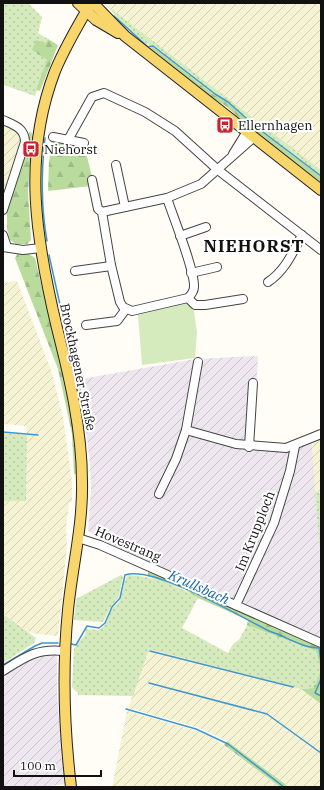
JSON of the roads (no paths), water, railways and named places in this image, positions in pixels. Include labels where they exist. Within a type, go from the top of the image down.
[{"type":"main road","points":[[78,3],[90,6],[96,20],[125,36],[321,190]]},
{"type":"main road","name":"Brockhagener Straße","points":[[71,787],[64,712],[64,651],[68,608],[78,538],[82,484],[79,430],[72,391],[40,248],[35,190],[38,132],[44,104],[55,71],[90,6]]},
{"type":"street","points":[[68,140],[92,98],[104,93],[145,112],[160,121],[186,141],[218,170],[321,250]]},
{"type":"street","points":[[3,120],[21,128],[25,136],[3,210]]},
{"type":"street","points":[[102,212],[167,198],[202,184],[233,155],[242,149],[250,135]]},
{"type":"street","points":[[53,137],[84,143]]},
{"type":"street","points":[[116,165],[125,207]]},
{"type":"street","points":[[92,180],[98,209],[102,212],[111,266],[120,302],[126,309],[132,311],[188,298],[194,288],[192,273],[167,198]]},
{"type":"street","points":[[180,236],[206,227]]},
{"type":"street","points":[[268,282],[276,277],[282,269],[302,235]]},
{"type":"street","points":[[3,236],[5,247],[23,250],[40,248]]},
{"type":"street","points":[[75,272],[111,266]]},
{"type":"street","points":[[192,273],[217,267]]},
{"type":"street","points":[[188,298],[195,304],[204,305],[243,299]]},
{"type":"street","points":[[86,325],[116,321],[126,309]]},
{"type":"street","points":[[159,494],[176,459],[186,430],[198,362]]},
{"type":"street","points":[[249,447],[253,383]]},
{"type":"street","points":[[186,430],[249,447],[286,448],[295,446],[321,434]]},
{"type":"street","name":"Im Krupploch","points":[[236,605],[274,523],[290,471],[295,446]]},
{"type":"street","name":"Hovestrang","points":[[78,538],[100,545],[321,643]]},
{"type":"street","points":[[3,671],[39,651],[64,651]]},
{"type":"waterway","points":[[114,16],[148,47],[153,46],[215,94],[228,102],[255,126],[321,176]]},
{"type":"waterway","points":[[45,138],[42,190],[47,241]]},
{"type":"waterway","points":[[49,255],[76,377]]},
{"type":"waterway","points":[[3,432],[38,435]]},
{"type":"waterway","name":"Krullsbach","points":[[71,644],[76,645],[87,626],[99,628],[105,623],[112,607],[120,598],[125,575],[138,574],[155,577],[175,584],[269,631],[304,646],[319,648],[321,662]]},
{"type":"waterway","name":"Krullsbach","points":[[3,665],[42,643],[58,643]]},
{"type":"waterway","points":[[150,651],[293,687]]},
{"type":"waterway","name":"Krullsbach","points":[[321,679],[315,693],[321,696]]},
{"type":"waterway","points":[[149,683],[267,714],[321,753]]},
{"type":"waterway","points":[[126,709],[196,729],[228,744],[284,787]]},
{"type":"place","name":"Ellernhagen","points":[[225,125]]},
{"type":"place","name":"Niehorst","points":[[31,149]]},
{"type":"district","name":"NIEHORST","points":[[254,246]]}]
